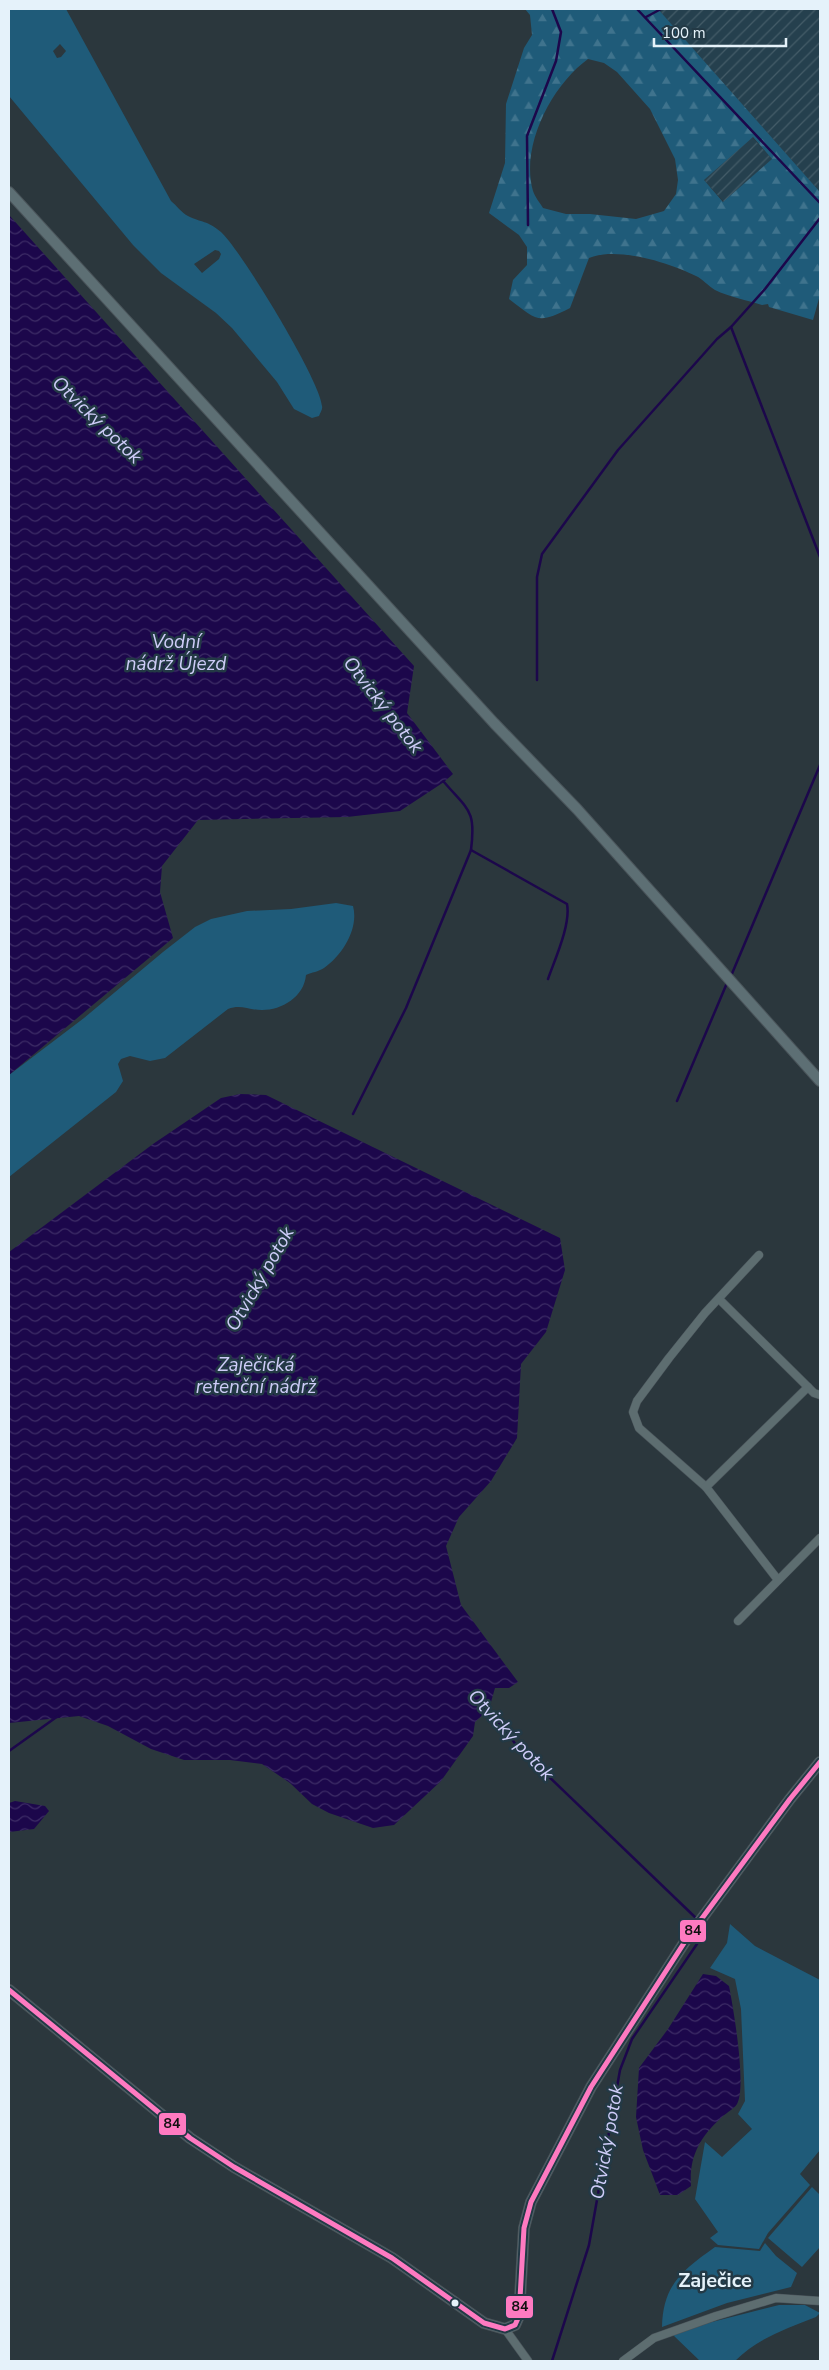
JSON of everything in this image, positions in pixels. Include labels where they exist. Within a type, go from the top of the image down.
[{"type":"street","points":[[9,192],[494,723],[577,809],[820,1081]]},
{"type":"street","points":[[759,1255],[669,1358],[637,1401],[633,1412],[639,1428],[706,1487],[778,1580]]},
{"type":"street","points":[[720,1298],[808,1387],[820,1395]]},
{"type":"street","points":[[706,1487],[808,1387]]},
{"type":"street","points":[[738,1621],[820,1538]]},
{"type":"street","points":[[505,2330],[515,2325],[519,2316],[524,2228],[530,2202],[591,2087],[703,1916],[790,1798],[820,1762]]},
{"type":"street","points":[[9,1990],[190,2138],[234,2167],[392,2258],[484,2323],[505,2330],[528,2361]]},
{"type":"street","points":[[623,2361],[654,2338],[716,2316],[776,2298],[820,2301]]},
{"type":"shaded area","points":[[658,9],[820,9],[820,192]]},
{"type":"shaded area","points":[[752,137],[772,159],[724,202],[704,180]]},
{"type":"green space","points":[[9,9],[66,9],[171,201],[186,215],[208,224],[221,232],[245,263],[279,317],[309,371],[318,392],[322,407],[319,416],[312,418],[294,409],[277,382],[232,328],[216,313],[161,273],[133,245],[9,96]],"holes":[[[60,44],[66,51],[61,57],[57,58],[53,51]],[[215,250],[221,254],[219,259],[202,273],[194,264]]]},
{"type":"green space","points":[[525,9],[658,9],[820,192],[820,295],[813,320],[769,307],[768,304],[762,305],[732,297],[712,288],[699,277],[658,261],[614,254],[589,258],[570,308],[550,317],[538,318],[532,316],[509,299],[513,280],[527,265],[527,247],[519,235],[489,213],[505,163],[506,104],[524,48],[532,35],[530,15]],"holes":[[[588,59],[604,63],[617,72],[650,109],[675,159],[678,180],[676,194],[664,211],[636,219],[590,214],[566,214],[543,208],[535,195],[530,173],[531,155],[535,136],[542,118],[562,84]],[[753,137],[772,159],[723,202],[704,180]]]},
{"type":"green space","points":[[336,903],[353,906],[354,923],[348,940],[331,963],[322,969],[306,975],[301,990],[291,1001],[277,1008],[270,1009],[257,1010],[237,1007],[228,1009],[165,1058],[150,1061],[130,1056],[121,1059],[118,1064],[123,1081],[116,1092],[9,1177],[9,1075],[84,1018],[195,927],[211,919],[247,911],[291,909]]},
{"type":"green space","points":[[730,1924],[755,1946],[820,1980],[820,2150],[800,2174],[810,2185],[768,2233],[759,2249],[718,2245],[710,2238],[718,2232],[695,2199],[705,2142],[722,2157],[752,2129],[738,2114],[745,2101],[741,2009],[735,1979],[710,1968],[727,1943]]},
{"type":"green space","points":[[812,2187],[820,2195],[820,2247],[802,2267],[768,2238]]},
{"type":"green space","points":[[765,2243],[776,2256],[797,2273],[791,2287],[727,2303],[662,2327],[663,2312],[671,2289],[684,2271],[693,2263],[715,2247],[760,2251]]},
{"type":"green space","points":[[779,2305],[805,2305],[820,2313],[816,2317],[763,2340],[735,2361],[700,2361],[673,2335],[708,2323]]},
{"type":"water","name":"Vodní nádrž Újezd","points":[[9,215],[414,666],[407,713],[453,774],[400,811],[347,817],[198,820],[162,866],[160,892],[173,938],[9,1075]]},
{"type":"water","name":"Zaječická retenční nádrž","points":[[240,1094],[266,1095],[560,1238],[565,1270],[546,1332],[521,1364],[517,1438],[491,1481],[459,1517],[446,1546],[461,1605],[518,1682],[509,1688],[495,1688],[489,1709],[475,1722],[473,1736],[441,1781],[394,1825],[373,1828],[329,1813],[312,1804],[290,1783],[262,1764],[230,1760],[184,1760],[151,1749],[108,1726],[79,1716],[9,1723],[9,1252],[153,1144],[221,1098]]},
{"type":"water","points":[[15,1801],[45,1806],[49,1811],[34,1829],[9,1832],[9,1803]]},
{"type":"water","points":[[703,1974],[716,1976],[729,1986],[740,2064],[740,2095],[736,2106],[713,2126],[701,2141],[692,2166],[691,2186],[678,2195],[660,2195],[643,2150],[636,2117],[639,2068],[668,2029]]},
{"type":"waterway","points":[[528,225],[527,136],[556,61],[561,32],[552,9]]},
{"type":"waterway","points":[[637,9],[820,203]]},
{"type":"waterway","points":[[646,17],[661,9]]},
{"type":"waterway","points":[[820,218],[765,289],[731,327],[820,557]]},
{"type":"waterway","points":[[537,680],[537,577],[542,554],[618,450],[717,339],[731,327]]},
{"type":"waterway","points":[[731,976],[820,765]]},
{"type":"waterway","name":"Otvický potok","points":[[353,1114],[406,1008],[471,850],[472,827],[469,812],[444,782]]},
{"type":"waterway","points":[[471,850],[567,904],[568,912],[565,931],[548,979]]},
{"type":"waterway","points":[[677,1101],[727,983]]},
{"type":"waterway","name":"Otvický potok","points":[[487,1707],[517,1746],[697,1919]]},
{"type":"waterway","points":[[9,1751],[58,1716]]},
{"type":"waterway","name":"Otvický potok","points":[[552,2361],[589,2245],[620,2070],[632,2039],[699,1941],[699,1929]]},
{"type":"transit line","name":"84","points":[[9,1990],[190,2138],[234,2167],[392,2258],[484,2323],[505,2329],[515,2325],[519,2316],[524,2228],[531,2202],[591,2087],[686,1940],[790,1799],[820,1762]]},
{"type":"district","name":"Zaječice","points":[[715,2280]]}]
